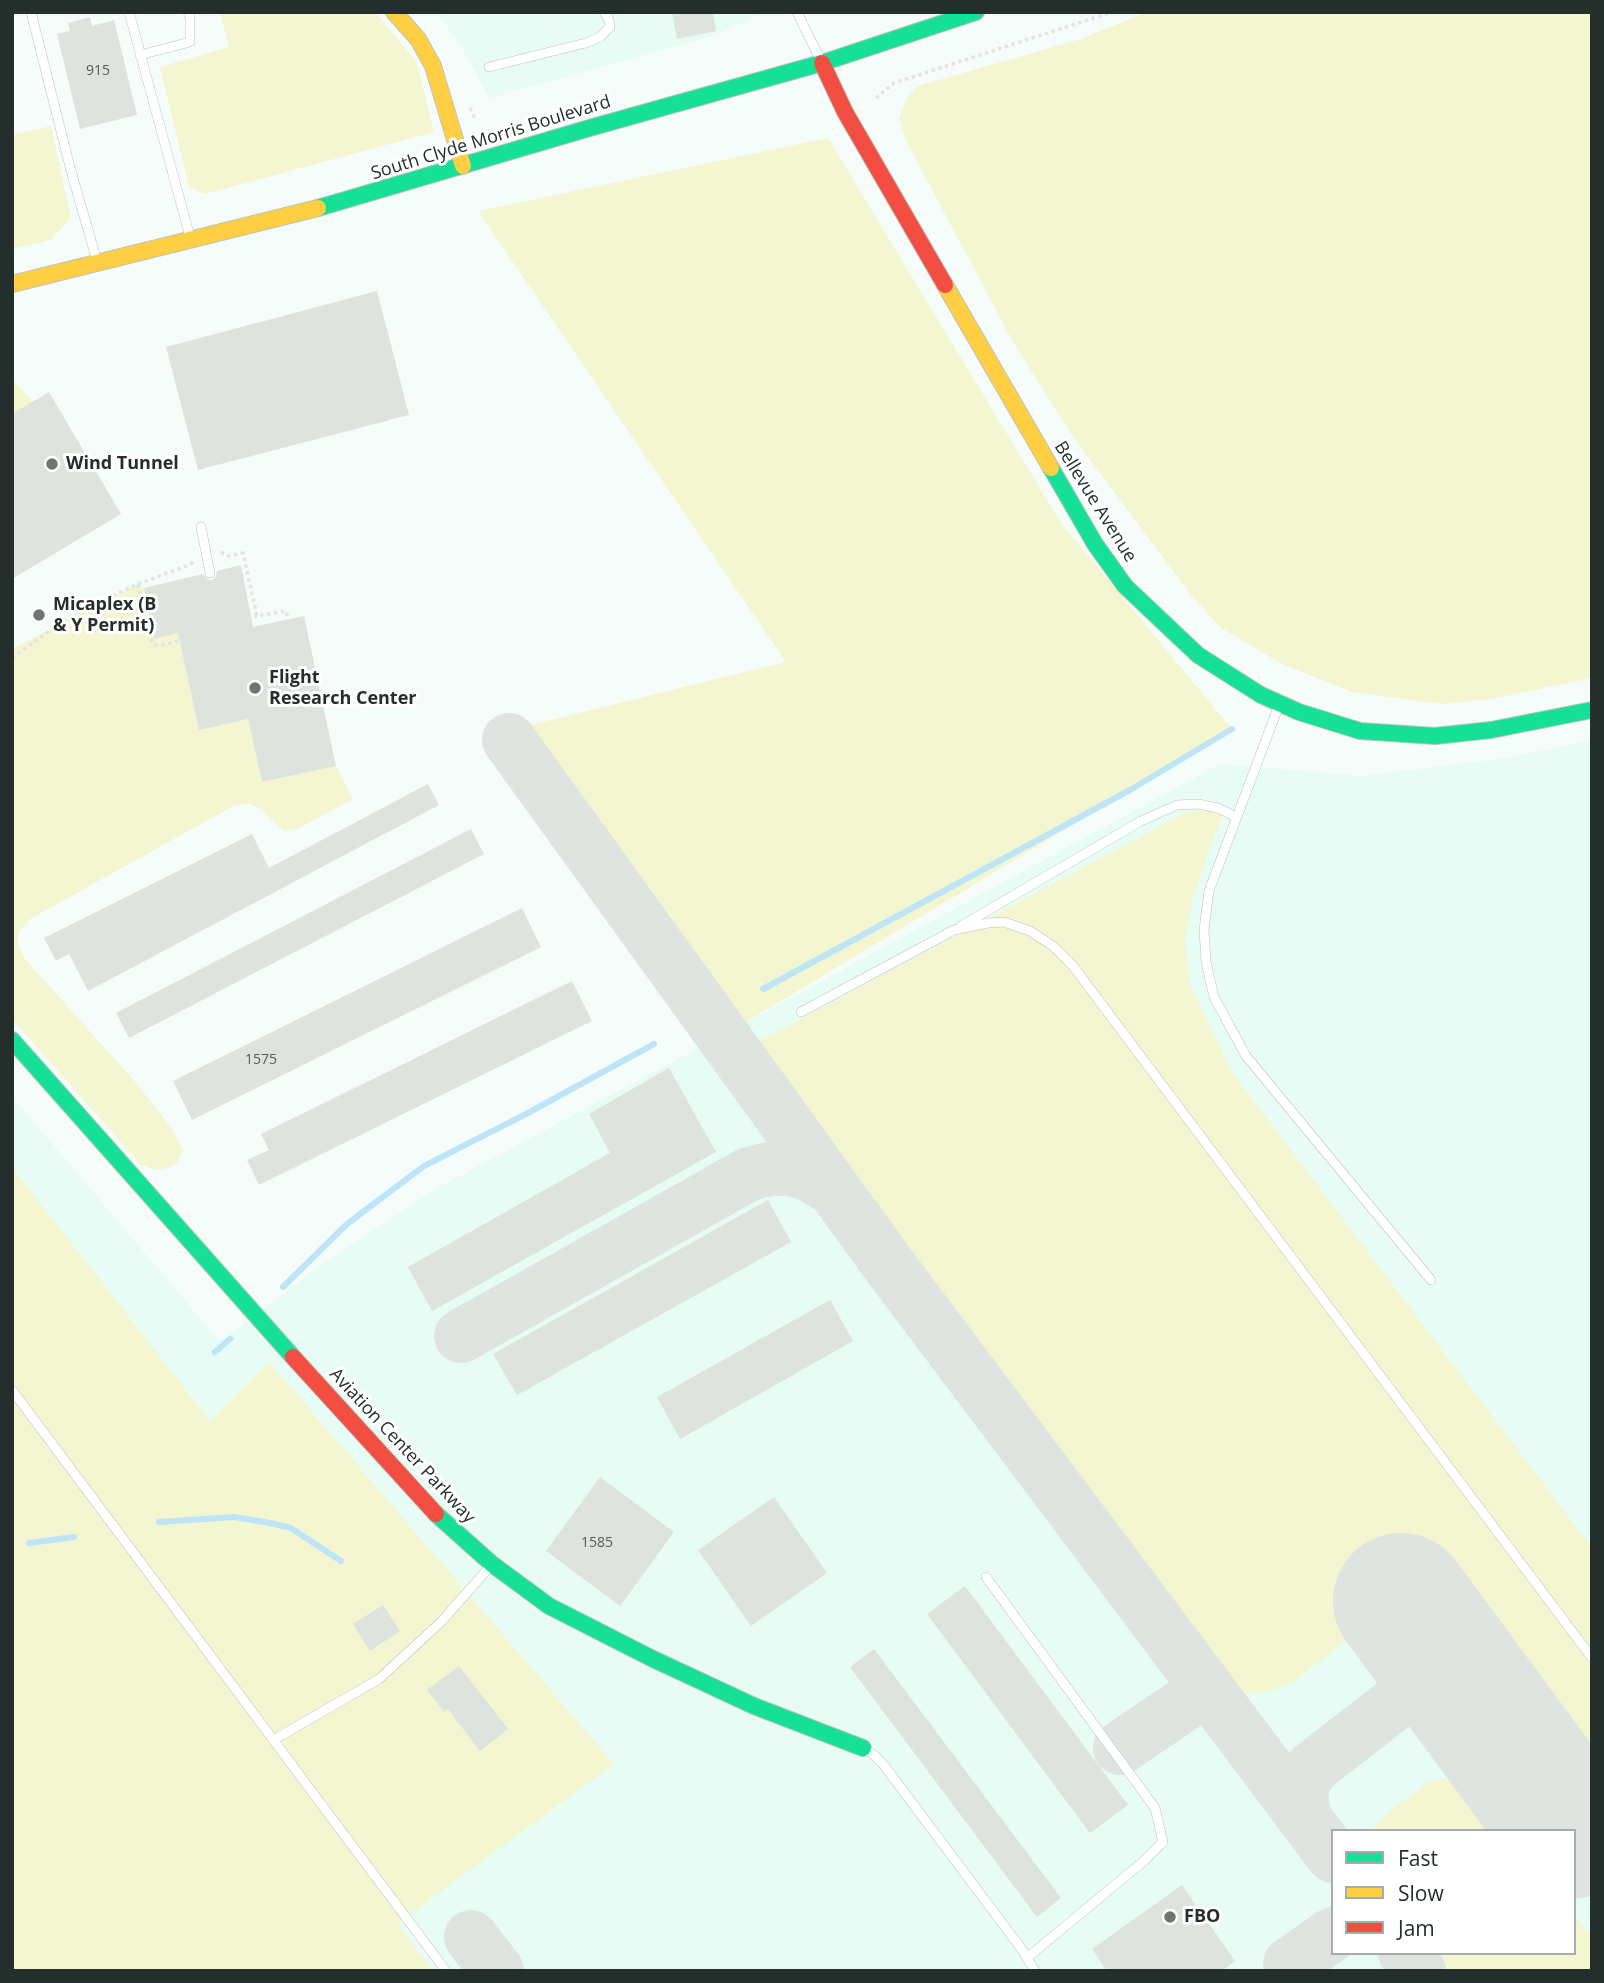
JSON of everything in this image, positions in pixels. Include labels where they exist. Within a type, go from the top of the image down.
[{"type":"street","points":[[394,12],[418,39],[433,66],[463,166]]},
{"type":"street","name":"South Clyde Morris Boulevard","points":[[12,284],[328,206],[593,127],[822,63],[976,12]]},
{"type":"street","name":"Bellevue Avenue","points":[[822,63],[845,112],[1095,544],[1125,586],[1198,655],[1261,695],[1299,712],[1360,731],[1434,736],[1491,730],[1592,710]]},
{"type":"street","name":"Aviation Center Parkway","points":[[12,1040],[341,1411],[440,1519],[492,1564],[549,1606],[651,1658],[754,1706],[863,1748]]},
{"type":"lane","points":[[32,12],[71,171],[97,263]]},
{"type":"lane","points":[[128,12],[190,239]]},
{"type":"lane","points":[[140,55],[190,42],[188,12]]},
{"type":"lane","points":[[489,66],[586,43],[600,37],[610,27],[604,12]]},
{"type":"lane","points":[[797,12],[822,63]]},
{"type":"lane","points":[[201,527],[210,573]]},
{"type":"lane","points":[[1279,703],[1209,891],[1206,962],[1214,997],[1246,1056],[1431,1280]]},
{"type":"lane","points":[[801,1012],[954,930],[1141,821],[1177,805],[1198,804],[1218,808],[1237,817]]},
{"type":"lane","points":[[954,930],[1004,922],[1030,931],[1053,946],[1073,966],[1592,1658]]},
{"type":"lane","points":[[12,1390],[446,1971]]},
{"type":"lane","points":[[275,1739],[379,1679],[442,1621],[492,1564]]},
{"type":"lane","points":[[986,1577],[1154,1808],[1163,1842],[1146,1860],[1027,1958]]},
{"type":"lane","points":[[863,1748],[883,1764],[1035,1971]]},
{"type":"path","points":[[876,98],[894,83],[1112,12]]},
{"type":"path","points":[[217,550],[228,556],[243,553],[257,616]]},
{"type":"path","points":[[12,658],[75,612],[189,565],[201,556]]},
{"type":"path","points":[[138,584],[150,638],[155,645],[205,635],[228,623],[257,616],[286,611],[288,619]]},
{"type":"shaded area","points":[[437,12],[766,12],[712,36],[490,98],[462,48]]},
{"type":"shaded area","points":[[1592,740],[1592,1971],[12,1971],[12,1096],[220,1342],[311,1272],[439,1187],[1220,764],[1363,776],[1507,758]]},
{"type":"green space","points":[[220,12],[375,12],[416,61],[434,132],[205,194],[189,187],[160,67],[229,47]]},
{"type":"green space","points":[[1147,12],[1592,12],[1592,678],[1491,699],[1441,704],[1352,692],[1282,664],[1221,628],[1188,591],[1073,437],[1013,342],[905,139],[899,118],[907,98],[918,86],[1081,39]]},
{"type":"green space","points":[[51,126],[71,218],[51,240],[12,249],[12,135]]},
{"type":"green space","points":[[828,138],[1061,523],[1232,729],[738,1027],[530,725],[786,662],[478,211]]},
{"type":"green space","points":[[12,379],[33,402],[12,414]]},
{"type":"green space","points":[[138,584],[144,588],[154,639],[178,633],[199,729],[248,719],[262,782],[336,766],[353,799],[297,829],[284,831],[261,809],[250,804],[235,805],[30,919],[18,932],[18,945],[25,959],[137,1084],[173,1130],[183,1151],[176,1164],[155,1170],[141,1165],[12,1019],[12,649]]},
{"type":"green space","points":[[1203,811],[1222,815],[1193,898],[1185,941],[1190,985],[1233,1074],[1592,1548],[1591,1767],[1441,1573],[1293,1682],[1261,1693],[1244,1692],[1231,1686],[1212,1654],[753,1045],[1184,813]]},
{"type":"green space","points":[[12,1167],[210,1421],[269,1362],[614,1764],[398,1923],[432,1971],[12,1971]]},
{"type":"green space","points":[[1443,1779],[1475,1782],[1510,1829],[1373,1829],[1385,1815],[1428,1782]]},
{"type":"green space","points":[[1576,1917],[1592,1937],[1592,1971],[1440,1971],[1428,1955],[1576,1955]]},
{"type":"building","points":[[672,12],[713,12],[716,31],[677,39]]},
{"type":"building","points":[[90,17],[92,26],[114,20],[137,115],[80,129],[57,34],[70,31],[68,23]]},
{"type":"building","points":[[377,291],[409,415],[198,470],[166,347]]},
{"type":"building","name":"Wind Tunnel","points":[[49,392],[121,514],[12,579],[12,414]]},
{"type":"building","name":"Flight Research Center","points":[[241,565],[253,627],[304,616],[336,766],[262,782],[248,719],[199,730],[178,633],[154,639],[144,588],[203,574],[212,580],[217,571]]},
{"type":"building","points":[[428,784],[439,805],[88,991],[69,954],[56,961],[44,938],[252,834],[269,868]]},
{"type":"building","points":[[471,829],[484,854],[129,1038],[116,1013]]},
{"type":"building","points":[[522,908],[541,947],[192,1120],[173,1081]]},
{"type":"building","points":[[572,981],[592,1021],[259,1185],[247,1160],[269,1150],[261,1134]]},
{"type":"building","points":[[669,1068],[716,1152],[432,1311],[408,1267],[610,1153],[589,1114]]},
{"type":"building","points":[[768,1200],[791,1242],[517,1395],[493,1354]]},
{"type":"building","points":[[830,1300],[853,1341],[680,1439],[657,1397]]},
{"type":"building","points":[[600,1477],[674,1532],[620,1606],[546,1551]]},
{"type":"building","points":[[774,1497],[827,1573],[751,1626],[698,1550]]},
{"type":"building","points":[[965,1586],[1128,1805],[1090,1833],[927,1614]]},
{"type":"building","points":[[383,1605],[400,1631],[370,1651],[353,1624]]},
{"type":"building","points":[[874,1649],[1061,1898],[1037,1917],[850,1667]]},
{"type":"building","points":[[459,1666],[508,1729],[480,1751],[448,1709],[444,1712],[427,1690]]},
{"type":"building","name":"FBO","points":[[1182,1885],[1235,1961],[1222,1971],[1107,1971],[1092,1949]]},
{"type":"waterway","points":[[763,989],[1130,790],[1232,729]]},
{"type":"waterway","points":[[283,1287],[347,1224],[424,1166],[654,1044]]},
{"type":"waterway","points":[[215,1352],[230,1339]]},
{"type":"waterway","points":[[159,1522],[234,1517],[270,1523],[291,1528],[341,1561]]},
{"type":"waterway","points":[[29,1543],[74,1537]]},
{"type":"taxiway","points":[[509,740],[885,1260],[1331,1853]]},
{"type":"taxiway","points":[[461,1336],[749,1174],[769,1169],[790,1169],[809,1174],[833,1189]]},
{"type":"taxiway","points":[[1309,1824],[1303,1813],[1301,1793],[1312,1768],[1447,1663]]},
{"type":"taxiway","points":[[1120,1748],[1207,1689]]},
{"type":"taxiway","points":[[1290,1964],[1331,1935]]},
{"type":"taxiway","points":[[471,1937],[497,1971]]},
{"type":"taxiway","points":[[1407,1955],[1419,1971]]},
{"type":"runway","points":[[1401,1601],[1570,1829]]},
{"type":"traffic: fast","points":[[318,208],[822,63],[976,12]]},
{"type":"traffic: fast","points":[[1051,468],[1095,544],[1125,586],[1198,655],[1261,695],[1299,712],[1360,731],[1435,736],[1491,730],[1592,710]]},
{"type":"traffic: fast","points":[[12,1040],[293,1357]]},
{"type":"traffic: fast","points":[[436,1514],[492,1564],[549,1606],[754,1706],[863,1748]]},
{"type":"traffic: slow","points":[[394,12],[418,39],[433,66],[463,166]]},
{"type":"traffic: slow","points":[[12,284],[318,208]]},
{"type":"traffic: slow","points":[[945,285],[1051,468]]},
{"type":"traffic: jam","points":[[822,63],[845,112],[945,285]]},
{"type":"traffic: jam","points":[[293,1357],[436,1514]]},
{"type":"place","name":"Wind Tunnel","points":[[52,464]]},
{"type":"place","name":"Micaplex (B & Y Permit)","points":[[39,615]]},
{"type":"place","name":"Flight Research Center","points":[[255,688]]},
{"type":"place","name":"FBO","points":[[1170,1917]]}]
